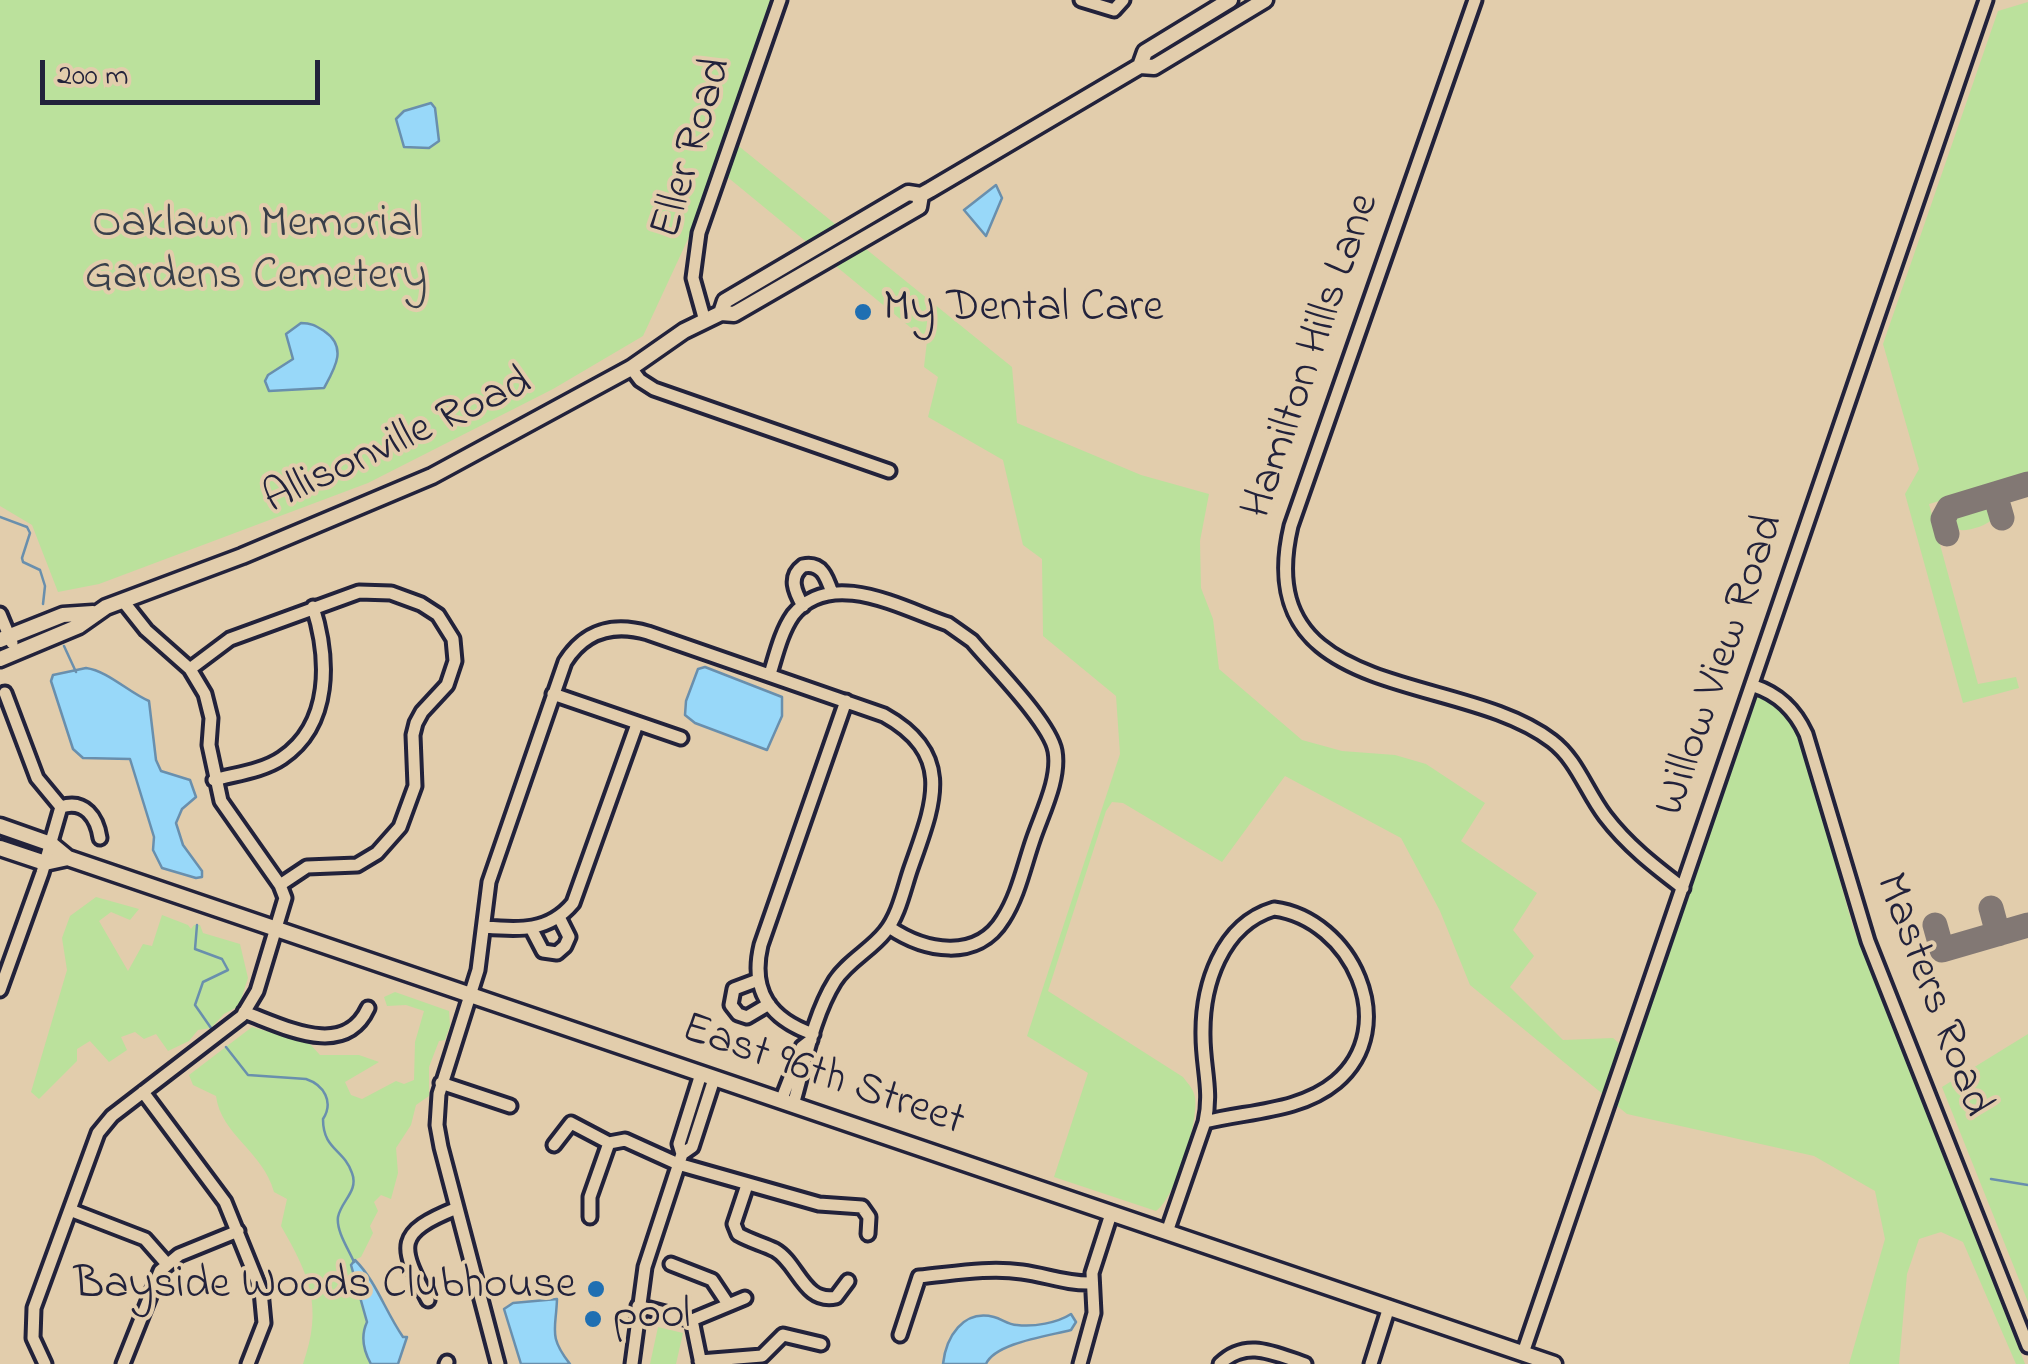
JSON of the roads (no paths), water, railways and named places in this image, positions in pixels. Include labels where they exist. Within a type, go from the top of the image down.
[{"type":"main road","name":"Allisonville Road","points":[[1140,66],[1145,52],[1230,0]]},
{"type":"main road","name":"Allisonville Road","points":[[4,638],[63,615],[94,613],[417,482],[630,368],[720,313],[725,301],[908,193],[921,195],[1140,66],[1154,67],[1265,0]]},
{"type":"main road","name":"Allisonville Road","points":[[0,659],[80,626],[94,613]]},
{"type":"main road","name":"East 96th Street","points":[[0,826],[49,853]]},
{"type":"main road","name":"East 96th Street","points":[[0,848],[68,858],[1554,1364]]},
{"type":"street","name":"Eller Road","points":[[705,320],[693,278],[698,233],[780,0]]},
{"type":"street","points":[[1082,0],[1114,10],[1124,0]]},
{"type":"street","name":"Hamilton Hills Lane","points":[[1475,0],[1291,526],[1284,570],[1290,603],[1313,640],[1343,662],[1526,725],[1550,740],[1565,752],[1624,840],[1683,888]]},
{"type":"street","name":"Willow View Road","points":[[1523,1353],[1986,0]]},
{"type":"street","points":[[630,368],[654,389],[889,471]]},
{"type":"street","points":[[804,606],[794,584],[795,574],[803,566],[814,565],[823,571],[832,593]]},
{"type":"street","points":[[190,669],[230,639],[359,592],[374,591],[421,604],[444,622],[453,639],[455,661],[446,685],[416,723],[416,772],[408,813],[392,838],[358,864],[306,867],[280,885]]},
{"type":"street","points":[[770,674],[791,618],[804,606],[832,593],[856,593],[960,631],[1052,740],[1056,766],[1010,908],[991,935],[959,949],[943,949],[923,945],[888,927]]},
{"type":"street","points":[[42,1359],[32,1330],[34,1308],[100,1130],[244,1012],[257,991],[284,907],[280,885],[228,815],[214,780],[206,694],[190,669],[146,630],[123,601]]},
{"type":"street","points":[[214,780],[281,758],[301,738],[316,714],[324,690],[322,640],[313,607]]},
{"type":"street","points":[[0,614],[4,638],[15,652]]},
{"type":"street","points":[[498,1364],[438,1128],[442,1083],[471,996],[493,868],[553,694],[572,651],[594,633],[629,627],[884,714],[905,728],[928,756],[934,799],[888,927],[834,982],[812,1037],[802,1047],[787,1102]]},
{"type":"street","name":"Masters Road","points":[[1754,686],[1781,700],[1796,714],[1806,734],[1868,941],[2028,1346]]},
{"type":"street","points":[[5,694],[37,778],[61,807]]},
{"type":"street","points":[[553,694],[681,738]]},
{"type":"street","points":[[812,1037],[769,1004],[758,980],[761,946],[846,701]]},
{"type":"street","points":[[485,927],[530,928],[559,918],[574,903],[638,724]]},
{"type":"street","points":[[61,807],[69,804],[90,812],[98,822],[100,838]]},
{"type":"street","points":[[0,990],[49,853],[61,807]]},
{"type":"street","points":[[1167,1232],[1205,1122],[1210,1092],[1204,1052],[1204,1010],[1216,965],[1232,936],[1252,917],[1274,909],[1304,916],[1338,944],[1360,982],[1368,1018],[1359,1050],[1346,1072],[1312,1097],[1297,1104],[1205,1122]]},
{"type":"street","points":[[530,928],[542,951],[557,954],[569,937],[559,918]]},
{"type":"street","points":[[758,980],[734,989],[731,1005],[747,1017],[769,1004]]},
{"type":"street","points":[[244,1012],[329,1037],[355,1026],[368,1008]]},
{"type":"street","points":[[632,1364],[647,1257],[680,1159],[679,1144],[708,1076]]},
{"type":"street","points":[[442,1083],[510,1106]]},
{"type":"street","points":[[143,1092],[219,1192],[238,1232],[264,1304],[263,1328],[248,1364]]},
{"type":"street","points":[[554,1145],[572,1123],[609,1143],[625,1140],[747,1184],[820,1204],[858,1205],[868,1214],[868,1234]]},
{"type":"street","points":[[590,1217],[590,1197],[609,1143]]},
{"type":"street","points":[[747,1184],[734,1224],[738,1234],[781,1254],[805,1286],[819,1296],[836,1297],[848,1281]]},
{"type":"street","points":[[428,1300],[408,1262],[408,1242],[424,1222],[457,1208]]},
{"type":"street","points":[[70,1210],[143,1238],[167,1264]]},
{"type":"street","points":[[1080,1364],[1094,1314],[1092,1284],[1112,1214]]},
{"type":"street","points":[[123,1364],[154,1280],[167,1264],[238,1232]]},
{"type":"street","points":[[671,1264],[712,1280],[728,1304]]},
{"type":"street","points":[[900,1334],[919,1277],[985,1270],[1092,1284]]},
{"type":"street","points":[[638,1306],[692,1320],[745,1298]]},
{"type":"street","points":[[1370,1364],[1389,1307]]},
{"type":"street","points":[[692,1320],[701,1362],[763,1360],[783,1335],[821,1344]]},
{"type":"street","points":[[1220,1364],[1243,1350],[1256,1349],[1305,1364]]},
{"type":"water","points":[[431,103],[439,141],[429,148],[404,147],[396,119],[404,111]]},
{"type":"water","points":[[996,185],[1002,198],[986,236],[964,210]]},
{"type":"water","points":[[301,323],[319,328],[336,344],[332,373],[324,388],[269,391],[265,381],[268,375],[293,359],[286,334]]},
{"type":"water","points":[[705,667],[782,697],[782,716],[767,750],[695,723],[685,715],[698,669]]},
{"type":"water","points":[[86,668],[149,701],[156,760],[161,771],[190,780],[196,797],[182,809],[176,823],[183,845],[202,871],[202,877],[162,868],[153,850],[154,837],[130,759],[83,758],[73,749],[51,681],[53,675]]},
{"type":"water","points":[[355,1260],[403,1337],[407,1337],[398,1364],[371,1364],[368,1359],[364,1337],[367,1322],[351,1265]]},
{"type":"water","points":[[557,1299],[556,1339],[570,1364],[521,1364],[504,1309],[513,1303]]},
{"type":"water","points":[[1071,1314],[1076,1322],[1071,1330],[1011,1346],[986,1364],[943,1364],[952,1335],[973,1317],[1031,1325]]},
{"type":"waterway","points":[[0,517],[27,527],[30,533],[22,558],[40,570],[45,586],[43,604]]},
{"type":"waterway","points":[[64,646],[76,672]]},
{"type":"waterway","points":[[197,925],[195,949],[222,959],[228,970],[203,982],[195,1005],[211,1028]]},
{"type":"waterway","points":[[226,1047],[248,1075],[306,1079],[318,1085],[325,1095],[326,1137],[354,1179],[338,1217],[354,1262]]},
{"type":"waterway","points":[[1991,1179],[2028,1185]]},
{"type":"place","name":"My Dental Care","points":[[863,312]]},
{"type":"place","name":"Bayside Woods Clubhouse","points":[[596,1289]]},
{"type":"place","name":"pool","points":[[593,1319]]},
{"type":"park label","name":"Oaklawn Memorial Gardens Cemetery","points":[[256,254]]}]
